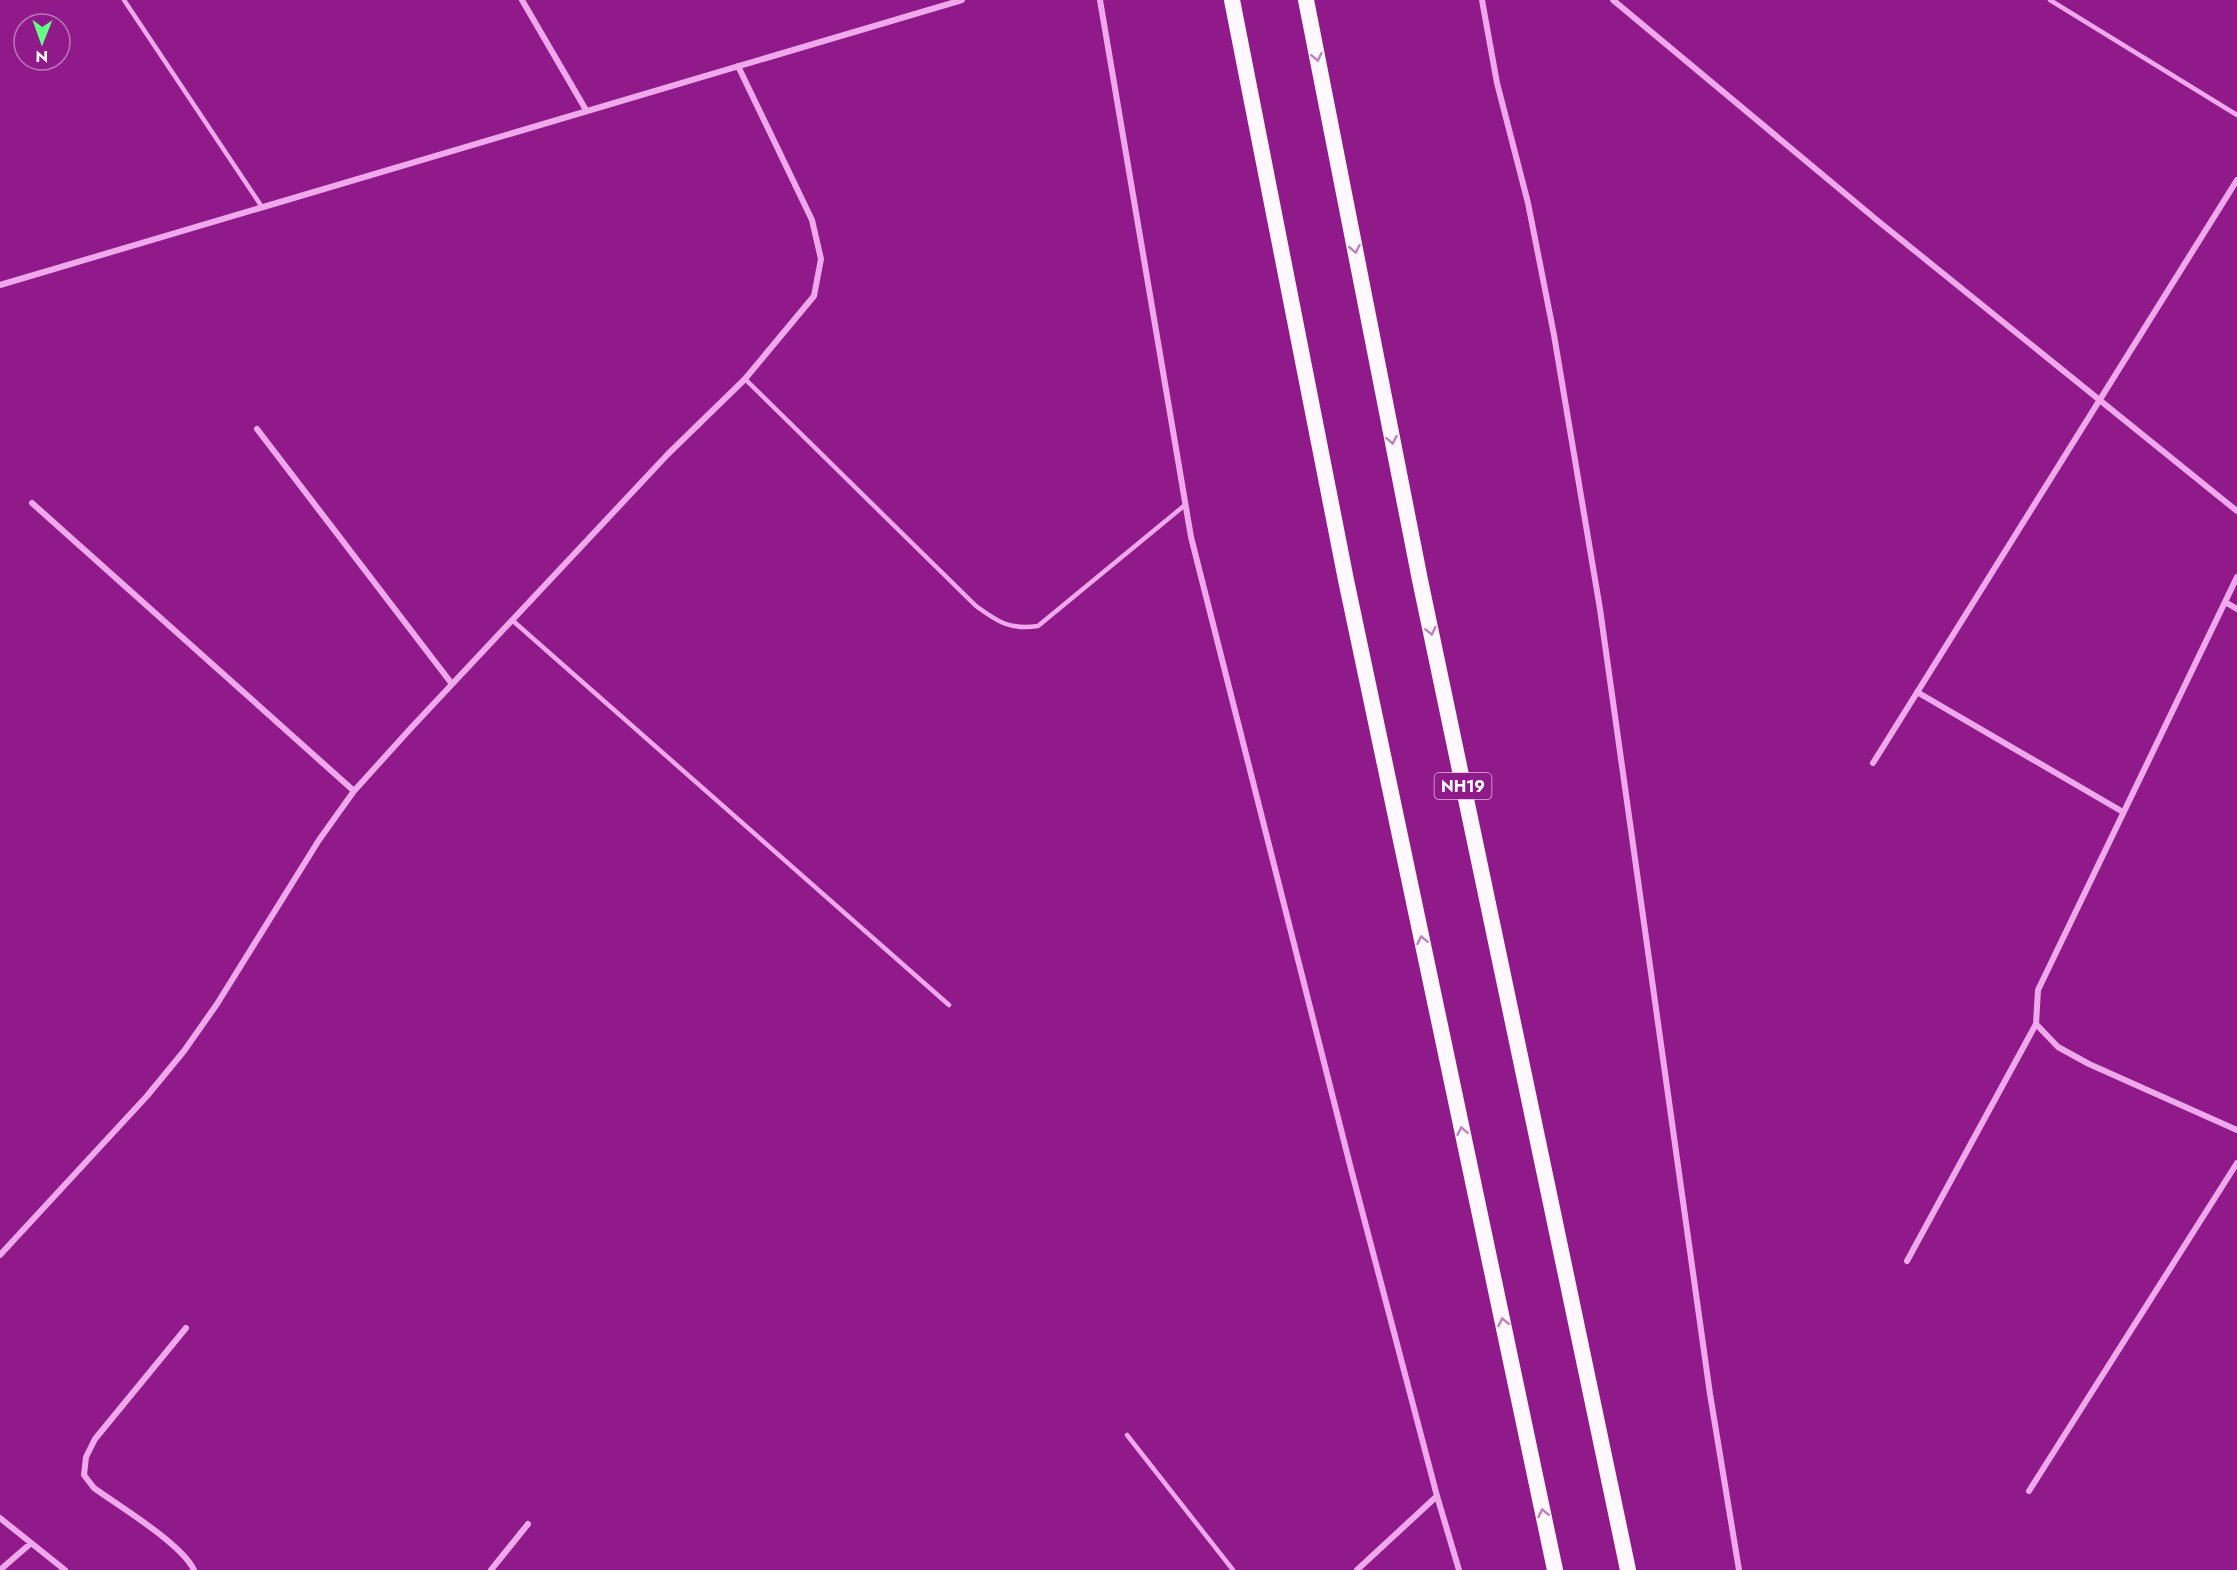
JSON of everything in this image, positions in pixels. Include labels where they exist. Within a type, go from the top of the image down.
[{"type":"highway","points":[[1232,0],[1349,592],[1555,1570]]},
{"type":"highway","name":"NH19","points":[[1306,0],[1420,580],[1629,1570]]},
{"type":"street","points":[[522,0],[586,110]]},
{"type":"street","points":[[0,285],[962,0]]},
{"type":"street","points":[[1100,0],[1185,505],[1207,607],[1437,1496],[1459,1570]]},
{"type":"street","points":[[1482,0],[1497,83],[1528,202],[1554,335],[1600,609],[1710,1394],[1739,1570]]},
{"type":"street","points":[[1613,0],[1878,221],[2237,511]]},
{"type":"street","points":[[0,1255],[147,1096],[184,1051],[217,1004],[319,840],[354,792],[668,454],[745,379],[794,323],[814,296],[821,260],[812,220],[738,66]]},
{"type":"street","points":[[1873,763],[2237,180]]},
{"type":"street","points":[[257,429],[452,684]]},
{"type":"street","points":[[32,503],[354,792]]},
{"type":"street","points":[[1907,1261],[2036,1024],[2038,990],[2237,578]]},
{"type":"street","points":[[2225,602],[2237,609]]},
{"type":"street","points":[[1917,692],[2123,812]]},
{"type":"street","points":[[2036,1024],[2058,1047],[2090,1064],[2237,1130]]},
{"type":"street","points":[[2029,1491],[2237,1163]]},
{"type":"street","points":[[186,1328],[95,1439],[86,1457],[84,1475],[94,1488],[178,1549],[191,1563],[194,1570]]},
{"type":"street","points":[[1357,1570],[1437,1496]]},
{"type":"street","points":[[0,1518],[65,1570]]},
{"type":"street","points":[[491,1570],[528,1524]]},
{"type":"street","points":[[0,1570],[30,1544]]},
{"type":"lane","points":[[124,0],[262,207]]},
{"type":"lane","points":[[2050,0],[2237,115]]},
{"type":"lane","points":[[745,379],[976,606],[998,622],[1020,628],[1038,626],[1185,505]]},
{"type":"lane","points":[[512,620],[950,1005]]},
{"type":"lane","points":[[1127,1435],[1233,1570]]}]
